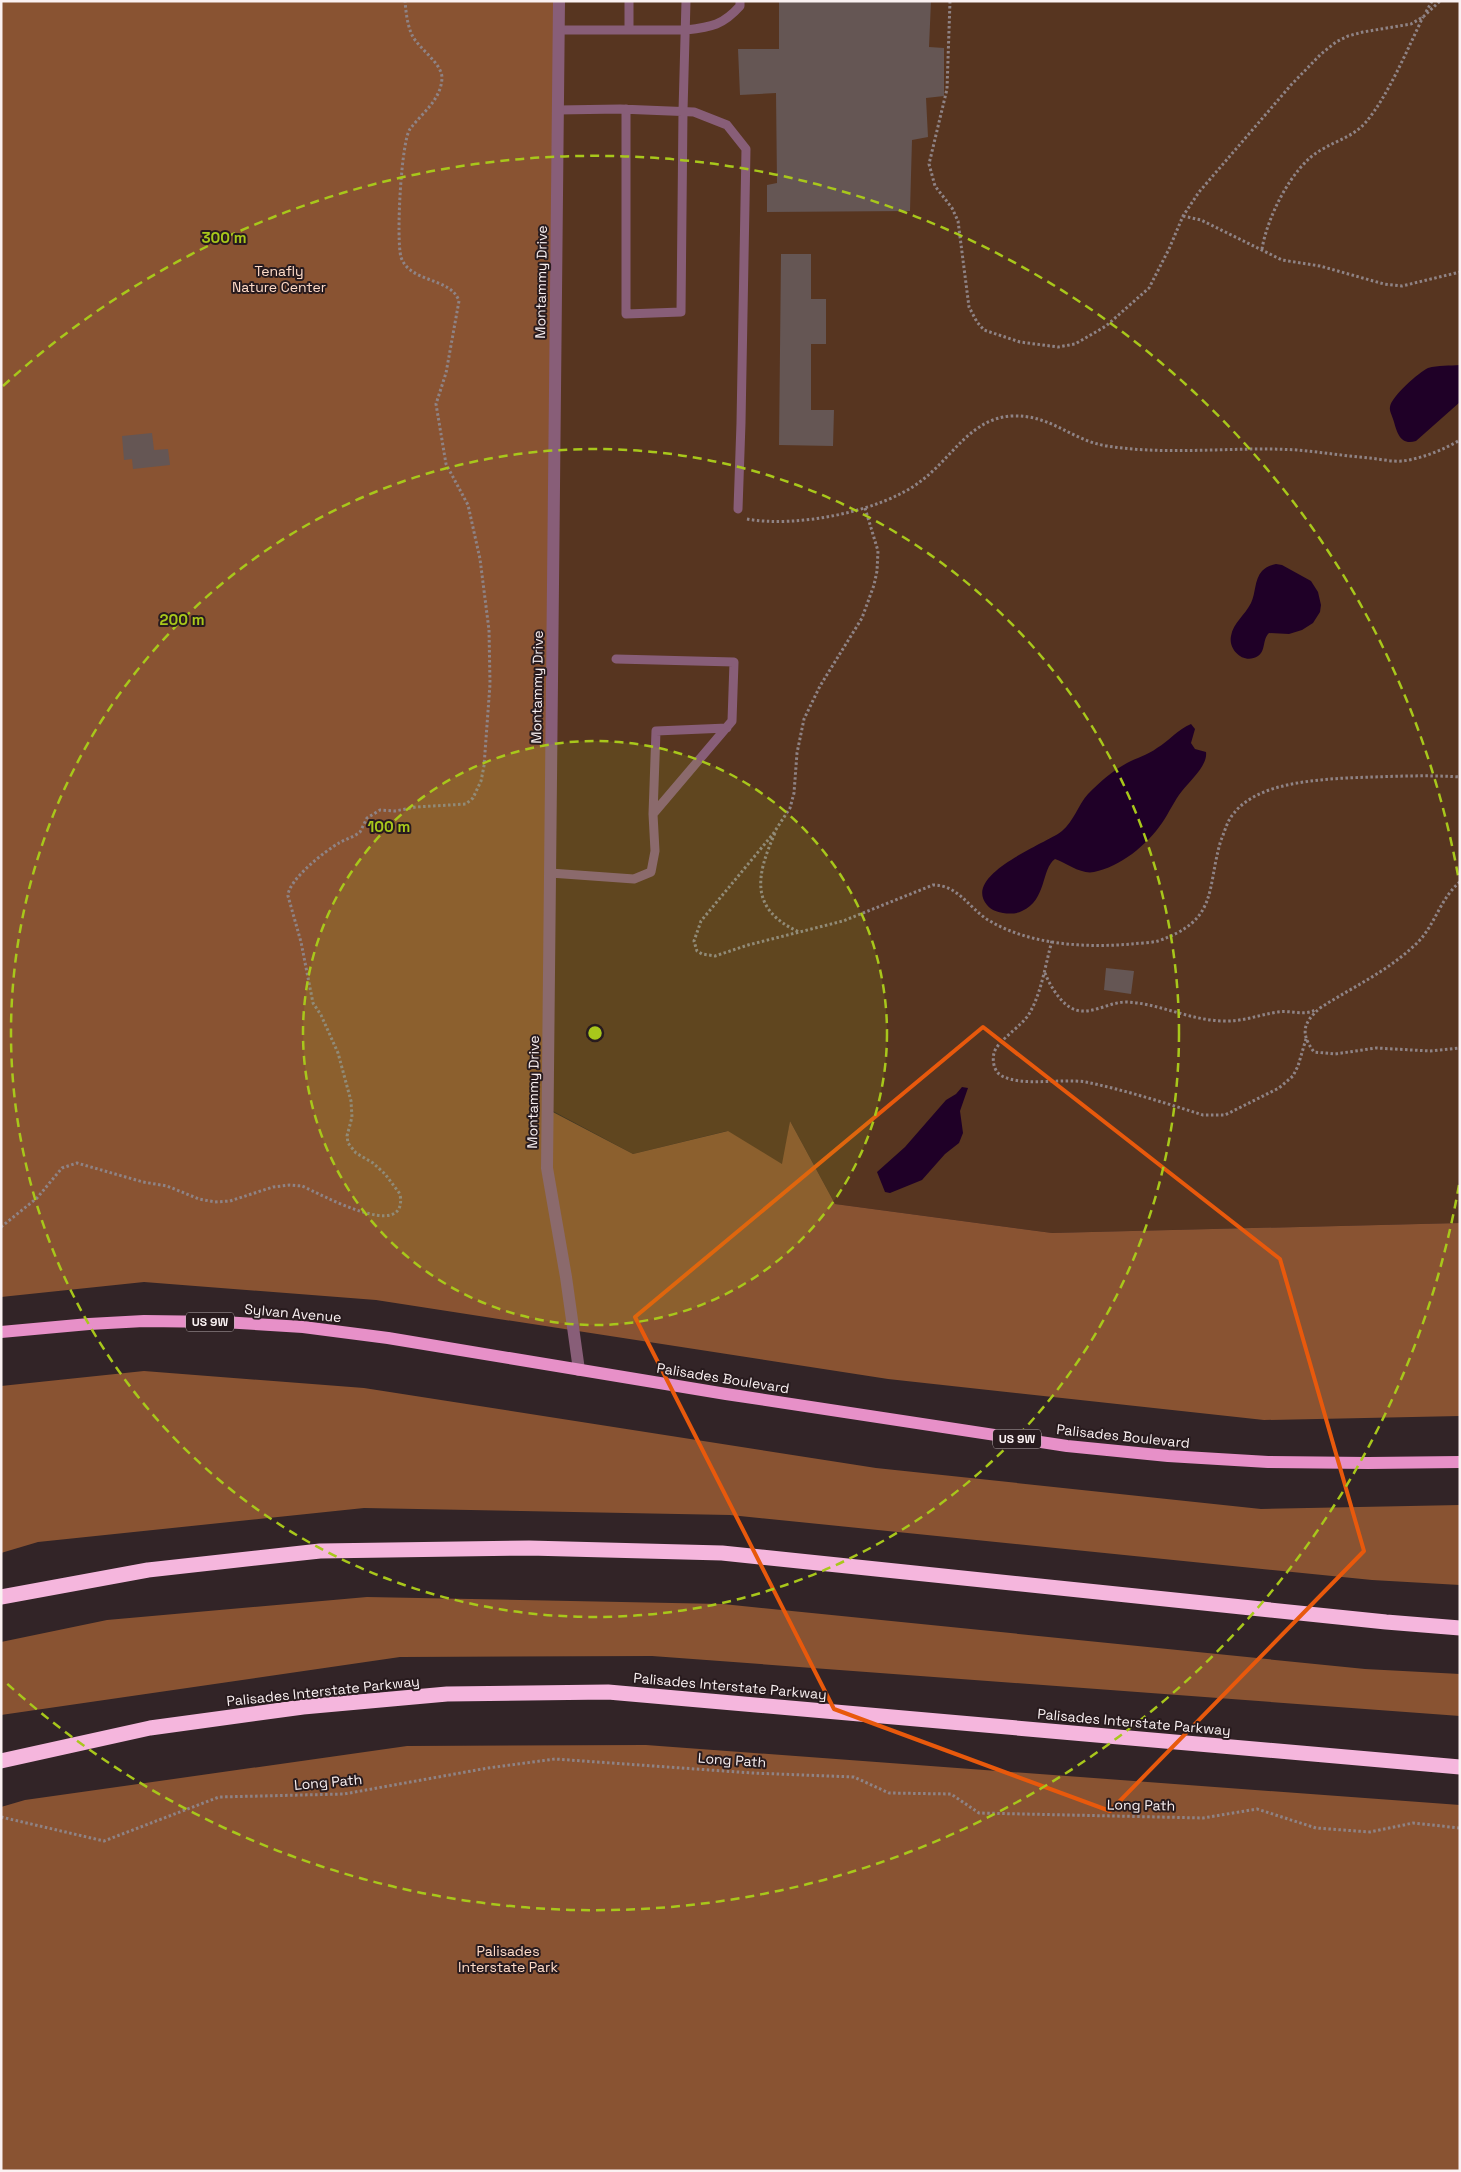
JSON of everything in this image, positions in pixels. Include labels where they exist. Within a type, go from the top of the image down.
[{"type":"highway","points":[[1,1597],[148,1570],[320,1551],[529,1548],[722,1553],[1356,1619],[1460,1628]]},
{"type":"highway","name":"Palisades Interstate Parkway","points":[[1,1761],[150,1728],[303,1707],[447,1694],[608,1692],[1460,1767]]},
{"type":"main road","name":"Sylvan Avenue","points":[[1,1332],[144,1321],[277,1325],[388,1338],[579,1370]]},
{"type":"main road","name":"Palisades Boulevard","points":[[579,1370],[968,1432],[1100,1450],[1268,1462],[1368,1464],[1460,1462]]},
{"type":"street","name":"Montammy Drive","points":[[559,1],[547,1168],[566,1277],[579,1370]]},
{"type":"lane","points":[[629,1],[629,30]]},
{"type":"lane","points":[[626,109],[626,314],[681,312],[686,1]]},
{"type":"lane","points":[[558,30],[686,30],[706,28],[728,20],[740,6],[740,1]]},
{"type":"lane","points":[[558,110],[626,109],[694,112],[726,125],[746,149],[738,509]]},
{"type":"lane","points":[[616,659],[734,662],[732,721],[653,814]]},
{"type":"lane","points":[[550,873],[634,879],[651,872],[656,851],[653,814],[656,731],[727,728]]},
{"type":"path","points":[[1,1227],[37,1198],[62,1168],[77,1163],[142,1182],[167,1186],[205,1201],[230,1201],[273,1187],[290,1184],[302,1186],[372,1215],[389,1217],[394,1215],[399,1208],[400,1194],[385,1174],[356,1153],[348,1143],[347,1136],[352,1117],[351,1101],[338,1053],[321,1015],[313,1003],[301,942],[288,896],[289,889],[300,875],[337,844],[360,832],[365,820],[370,815],[380,810],[395,811],[416,807],[466,804],[473,798],[481,781],[484,766],[490,684],[489,630],[480,559],[468,505],[446,464],[436,404],[446,373],[459,301],[450,289],[426,279],[406,266],[401,258],[399,241],[404,145],[410,129],[429,109],[442,78],[441,73],[429,54],[412,35],[407,20],[405,1]]},
{"type":"path","points":[[950,1],[947,89],[929,164],[930,174],[936,186],[952,208],[958,221],[969,307],[976,322],[984,330],[1020,342],[1058,347],[1075,344],[1091,336],[1123,312],[1149,288],[1169,249],[1182,216],[1199,192],[1291,85],[1321,54],[1336,42],[1348,36],[1411,24],[1423,17],[1440,1]]},
{"type":"path","points":[[1262,249],[1269,223],[1294,174],[1310,156],[1344,140],[1367,121],[1398,69],[1432,1]]},
{"type":"path","points":[[1182,216],[1201,220],[1282,260],[1320,266],[1384,284],[1402,286],[1460,272]]},
{"type":"path","points":[[738,509],[746,519],[767,523],[793,522],[865,508],[901,493],[920,482],[936,469],[979,425],[995,418],[1012,416],[1041,418],[1089,442],[1143,450],[1296,450],[1401,461],[1430,454],[1460,440]]},
{"type":"path","points":[[865,508],[874,532],[878,551],[878,571],[862,618],[820,686],[804,719],[796,753],[794,793],[790,808],[777,828],[701,921],[694,941],[697,951],[702,954],[715,956],[843,921],[933,884],[944,885],[955,891],[976,912],[990,921],[1034,938],[1067,944],[1107,946],[1156,941],[1183,930],[1201,915],[1206,906],[1220,846],[1228,822],[1240,806],[1267,791],[1282,786],[1335,778],[1460,776]]},
{"type":"path","points":[[777,828],[764,858],[761,871],[761,891],[769,910],[777,920],[799,932]]},
{"type":"path","points":[[1044,972],[1048,983],[1074,1010],[1082,1011],[1126,1002],[1202,1018],[1235,1021],[1279,1012],[1310,1013],[1391,966],[1420,941],[1448,894],[1460,882]]},
{"type":"path","points":[[1052,941],[1037,997],[1024,1022],[996,1048],[995,1066],[997,1072],[1003,1077],[1016,1080],[1085,1082],[1203,1115],[1217,1116],[1237,1110],[1286,1083],[1298,1066],[1306,1039],[1305,1027],[1311,1016],[1320,1008]]},
{"type":"path","points":[[1306,1039],[1314,1052],[1335,1054],[1376,1048],[1430,1051],[1460,1048]]},
{"type":"path","name":"Long Path","points":[[1,1817],[104,1841],[219,1797],[344,1794],[488,1768],[556,1759],[854,1777],[889,1793],[951,1794],[979,1813],[1203,1818],[1257,1809],[1316,1828],[1370,1832],[1413,1824],[1460,1828]]},
{"type":"highlighted area","points":[[983,1027],[1280,1259],[1364,1551],[1110,1811],[834,1709],[635,1317]]},
{"type":"shaded area","points":[[559,1],[1460,1],[1460,1223],[1052,1233],[835,1204],[790,1121],[783,1165],[727,1131],[633,1154],[549,1109]]},
{"type":"shaded area","points":[[1460,365],[1460,402],[1416,441],[1407,442],[1403,440],[1400,437],[1390,410],[1395,397],[1412,379],[1428,368]]},
{"type":"shaded area","points":[[1276,564],[1282,565],[1311,581],[1318,592],[1321,605],[1320,612],[1313,623],[1302,630],[1289,634],[1269,633],[1260,654],[1247,659],[1238,655],[1232,646],[1232,631],[1251,603],[1259,575],[1265,568]]},
{"type":"shaded area","points":[[1191,724],[1195,729],[1191,743],[1195,749],[1206,752],[1204,762],[1198,773],[1179,795],[1162,823],[1141,847],[1123,860],[1094,872],[1084,872],[1055,859],[1047,870],[1036,900],[1030,906],[1020,912],[1010,914],[996,911],[987,905],[982,893],[986,882],[996,871],[1009,861],[1062,831],[1070,823],[1088,794],[1111,773],[1127,763],[1146,755]]},
{"type":"shaded area","points":[[962,1087],[968,1088],[960,1111],[963,1133],[959,1143],[945,1154],[922,1180],[890,1193],[885,1192],[877,1172],[905,1147],[946,1100],[956,1094]]},
{"type":"green space","name":"Tenafly Nature Center","points":[[1,1],[559,1],[549,1110],[633,1154],[728,1131],[782,1164],[790,1121],[835,1204],[1052,1233],[1460,1223],[1460,1416],[1264,1420],[888,1379],[376,1300],[144,1282],[1,1297]]},
{"type":"green space","points":[[144,1371],[364,1388],[876,1468],[1261,1509],[1460,1505],[1460,1585],[1372,1580],[730,1515],[364,1508],[38,1542],[1,1553],[1,1386]]},
{"type":"green space","points":[[367,1597],[723,1604],[1365,1669],[1460,1674],[1460,1716],[652,1656],[400,1657],[1,1715],[1,1642],[107,1620]]},
{"type":"green space","name":"Palisades Interstate Park","points":[[646,1745],[1460,1805],[1460,2171],[1,2171],[1,1807],[25,1800],[407,1746]]},
{"type":"building","points":[[779,1],[931,1],[929,47],[944,48],[944,96],[926,98],[928,137],[912,140],[910,211],[767,212],[767,185],[777,183],[776,93],[740,95],[738,49],[779,49]]},
{"type":"building","points":[[781,254],[811,254],[811,299],[826,299],[826,344],[811,344],[811,410],[834,410],[833,446],[779,445]]},
{"type":"building","points":[[152,433],[154,450],[168,449],[170,465],[133,469],[132,459],[124,460],[122,436]]},
{"type":"building","points":[[1106,968],[1134,971],[1131,994],[1104,990]]}]
